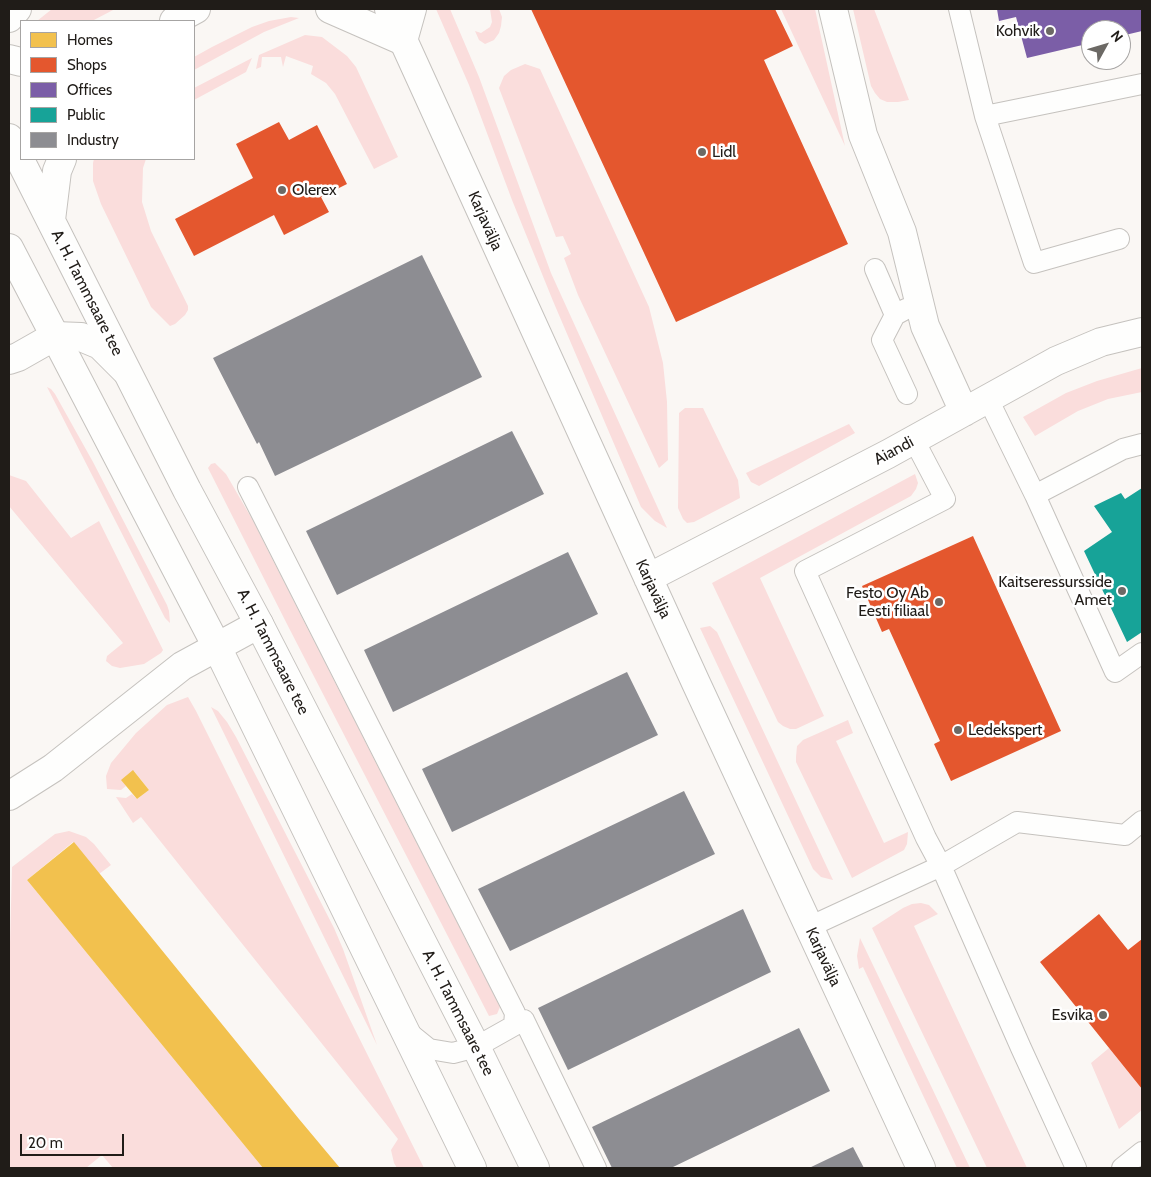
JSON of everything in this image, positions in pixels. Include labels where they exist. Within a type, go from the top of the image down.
[{"type":"street","points":[[9,18],[17,9]]},
{"type":"street","points":[[176,20],[196,9]]},
{"type":"street","points":[[330,9],[403,41],[412,9]]},
{"type":"street","name":"Karjavälja","points":[[389,9],[648,578],[921,1168]]},
{"type":"street","points":[[833,9],[862,135],[902,232],[925,326],[964,412]]},
{"type":"street","name":"A. H. Tammsaare tee","points":[[9,138],[20,159]]},
{"type":"street","name":"A. H. Tammsaare tee","points":[[20,160],[184,483],[259,624],[476,1047],[532,1167]]},
{"type":"street","points":[[51,220],[57,171],[62,160]]},
{"type":"street","points":[[9,248],[217,647],[472,1168]]},
{"type":"street","name":"Aiandi","points":[[648,578],[914,440],[1056,361],[1102,342],[1142,332]]},
{"type":"street","points":[[9,360],[18,357],[55,336],[81,337],[100,345],[127,372]]},
{"type":"street","points":[[9,795],[53,768],[182,666],[259,624]]},
{"type":"lane","points":[[959,9],[985,116],[1034,263],[1119,239]]},
{"type":"lane","points":[[985,116],[1142,84]]},
{"type":"lane","points":[[875,269],[895,315]]},
{"type":"lane","points":[[907,394],[882,340],[895,315],[920,304]]},
{"type":"lane","points":[[988,399],[1035,494],[1115,672],[1142,653]]},
{"type":"lane","points":[[914,440],[945,499],[804,571],[926,838],[941,866],[1076,1168]]},
{"type":"lane","points":[[1035,494],[1123,449],[1142,444]]},
{"type":"lane","points":[[248,487],[507,996],[515,1013],[514,1025]]},
{"type":"lane","points":[[809,927],[941,866],[1017,822],[1125,835],[1142,821]]},
{"type":"lane","points":[[405,1030],[429,1049],[453,1053],[476,1047],[524,1020],[596,1168]]},
{"type":"lane","points":[[1122,1168],[1142,1152]]},
{"type":"shaded area","points":[[52,9],[115,9],[94,20],[38,20]]},
{"type":"shaded area","points":[[436,9],[450,9],[479,77],[551,273],[667,528],[655,521],[641,507],[553,301],[512,200],[469,85]]},
{"type":"shaded area","points":[[490,9],[499,9],[502,17],[501,26],[494,40],[485,44],[479,40],[475,31],[481,33],[490,27],[492,22]]},
{"type":"shaded area","points":[[781,9],[815,9],[845,146]]},
{"type":"shaded area","points":[[853,9],[874,9],[909,100],[887,102],[880,99],[875,93],[871,86]]},
{"type":"shaded area","points":[[291,17],[299,18],[264,32],[195,69],[195,56],[252,27],[269,21]]},
{"type":"shaded area","points":[[305,35],[322,37],[347,56],[356,67],[398,157],[374,169],[335,94],[326,83],[311,74],[313,66],[286,56],[283,67],[281,57],[262,57],[261,67],[256,69],[259,55]]},
{"type":"shaded area","points":[[252,58],[246,72],[195,99],[195,87]]},
{"type":"shaded area","points":[[525,64],[540,69],[649,307],[663,363],[667,402],[668,460],[659,468],[578,295],[564,258],[571,254],[563,236],[556,237],[499,88],[504,76],[511,70]]},
{"type":"shaded area","points":[[94,160],[146,160],[143,168],[142,202],[151,231],[188,306],[185,315],[175,324],[170,326],[151,307],[101,204],[93,181]]},
{"type":"shaded area","points":[[1142,368],[1142,392],[1108,399],[1078,411],[1035,436],[1023,417],[1066,393],[1097,381]]},
{"type":"shaded area","points":[[47,387],[55,394],[93,462],[167,605],[170,623],[165,618]]},
{"type":"shaded area","points":[[685,408],[703,408],[738,480],[740,498],[694,522],[687,523],[678,508],[679,413]]},
{"type":"shaded area","points":[[849,424],[855,433],[759,486],[751,482],[746,473]]},
{"type":"shaded area","points":[[215,463],[226,474],[252,519],[500,1007],[497,1014],[489,1016],[289,628],[208,468],[211,464]]},
{"type":"shaded area","points":[[915,474],[918,483],[911,496],[760,578],[824,716],[796,729],[783,726],[778,722],[712,583]]},
{"type":"shaded area","points":[[9,475],[26,481],[71,538],[99,521],[163,650],[161,653],[144,664],[120,668],[112,666],[106,661],[107,656],[123,643],[9,506]]},
{"type":"shaded area","points":[[710,626],[717,632],[833,880],[821,877],[813,869],[700,628]]},
{"type":"shaded area","points":[[188,697],[424,1168],[397,1168],[391,1150],[398,1139],[141,817],[133,823],[116,797],[126,798],[132,794],[137,799],[149,790],[134,771],[122,780],[126,786],[121,790],[107,789],[106,776],[111,763],[136,733],[167,705]]},
{"type":"shaded area","points":[[211,707],[218,711],[236,737],[334,928],[377,1045]]},
{"type":"shaded area","points":[[848,720],[853,733],[836,741],[884,843],[908,832],[907,844],[904,850],[852,878],[796,762],[797,746],[803,740]]},
{"type":"shaded area","points":[[69,831],[86,837],[111,865],[99,874],[73,842],[27,880],[263,1168],[113,1168],[102,1155],[86,1168],[9,1168],[9,950],[12,867],[55,834]]},
{"type":"shaded area","points":[[921,903],[929,905],[938,914],[914,926],[1027,1168],[987,1168],[872,928],[903,908]]},
{"type":"shaded area","points":[[860,938],[970,1168],[957,1168],[863,967],[859,969],[857,956]]},
{"type":"shaded area","points":[[1109,1048],[1142,1089],[1142,1110],[1119,1129],[1091,1063]]},
{"type":"building: Homes","points":[[133,770],[149,790],[137,799],[121,780]]},
{"type":"building: Homes","points":[[74,842],[340,1168],[263,1168],[27,880]]},
{"type":"building: Shops","name":"Lidl","points":[[531,9],[775,9],[793,46],[764,60],[848,244],[676,322]]},
{"type":"building: Shops","name":"Olerex","points":[[279,122],[289,140],[317,125],[347,184],[321,197],[329,212],[284,235],[274,215],[194,256],[175,219],[253,178],[236,144]]},
{"type":"building: Shops","points":[[973,536],[1061,731],[951,781],[934,744],[940,741],[889,629],[882,632],[862,586]]},
{"type":"building: Shops","points":[[1099,914],[1128,950],[1142,939],[1142,1089],[1040,962]]},
{"type":"building: Offices","points":[[997,9],[1142,9],[1142,31],[1131,34],[1131,20],[1081,20],[1081,45],[1027,58],[1016,17],[999,21]]},
{"type":"building: Public","name":"Kaitseressursside Amet","points":[[1142,488],[1142,632],[1127,642],[1084,551],[1112,532],[1094,506],[1121,493],[1125,499]]},
{"type":"building: Industry","points":[[422,255],[482,377],[275,476],[259,442],[257,444],[213,358]]},
{"type":"building: Industry","points":[[512,431],[544,494],[337,595],[306,531]]},
{"type":"building: Industry","points":[[568,552],[598,614],[393,712],[364,650]]},
{"type":"building: Industry","points":[[627,672],[658,735],[452,832],[422,769]]},
{"type":"building: Industry","points":[[684,791],[715,854],[510,951],[478,889]]},
{"type":"building: Industry","points":[[743,909],[771,972],[568,1070],[538,1008]]},
{"type":"building: Industry","points":[[799,1028],[830,1091],[671,1168],[612,1168],[592,1127]]},
{"type":"building: Industry","points":[[853,1147],[864,1168],[809,1168]]},
{"type":"place","name":"Kohvik","points":[[1050,31]]},
{"type":"place","name":"Lidl","points":[[702,152]]},
{"type":"place","name":"Olerex","points":[[282,190]]},
{"type":"place","name":"Kaitseressursside Amet","points":[[1122,591]]},
{"type":"place","name":"Festo Oy Ab Eesti filiaal","points":[[939,602]]},
{"type":"place","name":"Ledekspert","points":[[958,730]]},
{"type":"place","name":"Esvika","points":[[1103,1015]]}]
